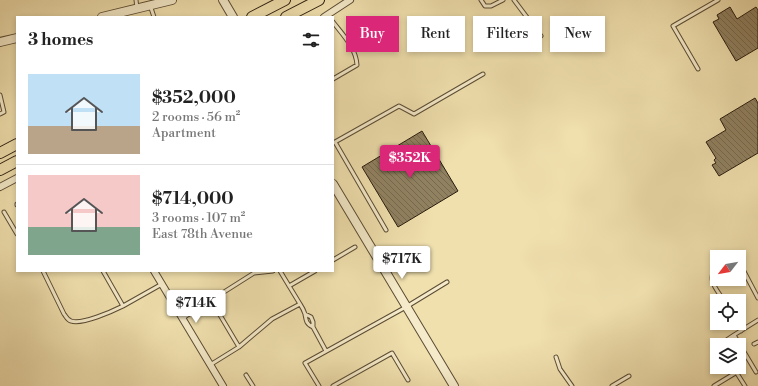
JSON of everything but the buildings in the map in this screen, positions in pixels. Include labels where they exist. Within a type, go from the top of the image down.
[{"type":"highway","points":[[254,16],[284,0]]},
{"type":"highway","points":[[288,16],[319,0]]},
{"type":"highway","points":[[0,153],[16,145]]},
{"type":"highway","points":[[0,170],[16,162]]},
{"type":"street","points":[[108,16],[137,4],[150,5],[172,0]]},
{"type":"street","points":[[223,0],[232,16]]},
{"type":"street","points":[[327,16],[350,0]]},
{"type":"street","points":[[0,42],[16,38]]},
{"type":"street","points":[[0,187],[16,179]]},
{"type":"street","points":[[334,186],[454,386]]},
{"type":"street","points":[[155,272],[223,386]]},
{"type":"lane","points":[[481,0],[485,6],[491,6],[503,0]]},
{"type":"lane","points":[[514,0],[526,16]]},
{"type":"lane","points":[[698,69],[673,26],[718,0]]},
{"type":"lane","points":[[150,5],[154,16]]},
{"type":"lane","points":[[334,23],[357,56],[357,65],[334,78]]},
{"type":"lane","points":[[386,230],[334,143],[399,106],[414,114],[484,74]]},
{"type":"lane","points":[[0,95],[4,112],[0,114]]},
{"type":"lane","points":[[4,212],[16,232]]},
{"type":"lane","points":[[334,259],[355,247]]},
{"type":"lane","points":[[43,272],[67,319],[78,322],[102,316],[162,284]]},
{"type":"lane","points":[[104,272],[123,306]]},
{"type":"lane","points":[[182,318],[254,273],[264,272]]},
{"type":"lane","points":[[281,272],[305,314],[311,317],[313,327],[326,351]]},
{"type":"lane","points":[[289,286],[313,272]]},
{"type":"lane","points":[[746,275],[758,298]]},
{"type":"lane","points":[[319,386],[305,362],[406,307],[447,282]]},
{"type":"lane","points":[[210,300],[239,347]]},
{"type":"lane","points":[[210,365],[239,347],[272,319],[300,304]]},
{"type":"lane","points":[[746,327],[758,320]]},
{"type":"lane","points":[[730,338],[741,330]]},
{"type":"lane","points":[[734,335],[756,372]]},
{"type":"lane","points":[[754,344],[758,342]]},
{"type":"lane","points":[[333,386],[392,353],[408,380]]},
{"type":"lane","points":[[556,357],[560,369],[572,386]]},
{"type":"lane","points":[[714,386],[733,374]]},
{"type":"lane","points":[[737,374],[745,386]]},
{"type":"lane","points":[[246,375],[253,386]]},
{"type":"lane","points":[[612,386],[629,376]]}]
